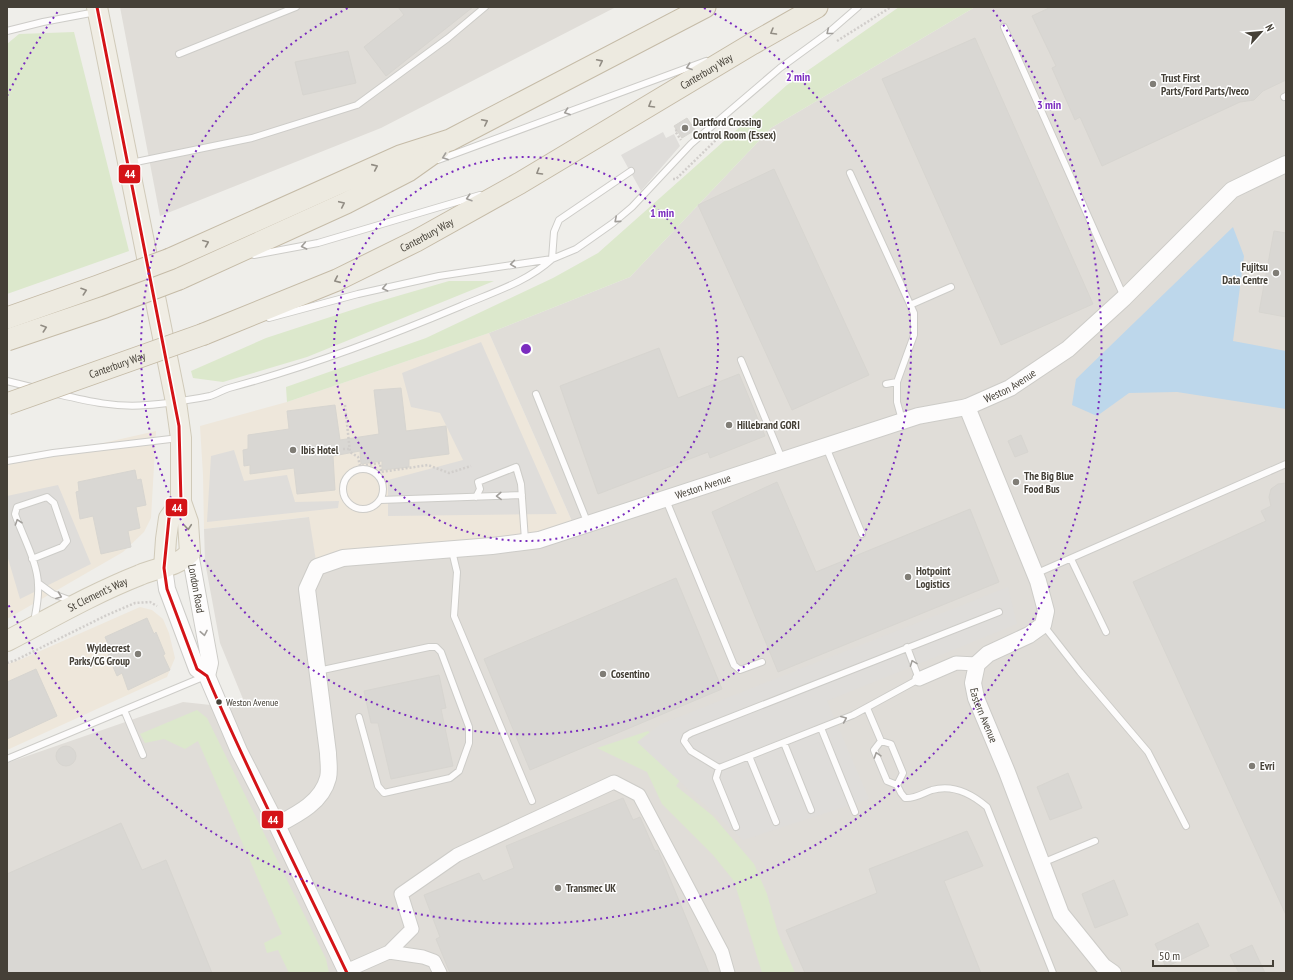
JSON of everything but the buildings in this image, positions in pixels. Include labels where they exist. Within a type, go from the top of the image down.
[{"type":"highway","points":[[7,340],[105,307],[179,279],[346,203],[408,171],[450,140],[705,7]]},
{"type":"highway","name":"Canterbury Way","points":[[7,404],[204,334],[337,280],[416,242],[520,183],[752,44],[817,7]]},
{"type":"highway","points":[[7,318],[98,286],[170,258],[400,156],[450,140]]},
{"type":"main road","name":"London Road","points":[[97,9],[176,402],[181,438],[181,502],[188,522],[190,553]]},
{"type":"main road","name":"London Road","points":[[164,568],[169,518],[181,502]]},
{"type":"main road","name":"St Clement's Way","points":[[7,641],[141,574],[174,565],[190,553]]},
{"type":"street","name":"Weston Avenue","points":[[277,825],[298,814],[317,799],[328,778],[328,753],[307,589],[317,568],[343,558],[539,540],[918,416],[967,408],[1010,388],[1068,349],[1124,298],[1232,190],[1286,164]]},
{"type":"street","points":[[919,679],[956,663],[977,664],[988,654],[1029,634],[1043,625],[1046,611],[1035,574],[967,408]]},
{"type":"street","name":"London Road","points":[[190,553],[210,663],[207,676]]},
{"type":"street","name":"London Road","points":[[164,568],[167,589],[196,669],[207,676],[240,751],[277,825],[346,972]]},
{"type":"street","name":"Eastern Avenue","points":[[977,664],[973,682],[976,698],[1061,914],[1104,966],[1113,973]]},
{"type":"street","points":[[346,972],[389,952],[412,929],[401,894],[456,855],[614,782],[639,794],[722,952],[728,973]]},
{"type":"street","points":[[389,952],[423,957],[434,961],[440,973]]},
{"type":"lane","points":[[179,54],[296,7]]},
{"type":"lane","points":[[128,164],[252,138],[357,105],[448,38],[485,7]]},
{"type":"lane","points":[[264,320],[358,294],[439,276],[552,259],[576,249],[613,223],[632,206],[691,144],[780,68],[828,33],[858,7]]},
{"type":"lane","points":[[7,31],[97,9]]},
{"type":"lane","points":[[1004,27],[1124,298]]},
{"type":"lane","points":[[408,171],[752,44]]},
{"type":"lane","points":[[7,381],[96,404],[136,406],[176,402],[211,395],[225,389],[258,381],[412,326],[541,269],[552,259],[554,232],[558,220],[631,170]]},
{"type":"lane","points":[[850,173],[914,313],[914,335],[897,382],[897,402],[902,416],[902,421]]},
{"type":"lane","points":[[223,259],[318,243],[520,183]]},
{"type":"lane","points":[[910,305],[950,287]]},
{"type":"lane","points":[[204,334],[242,326]]},
{"type":"lane","points":[[741,360],[782,460]]},
{"type":"lane","points":[[886,384],[897,382]]},
{"type":"lane","points":[[536,394],[588,524]]},
{"type":"lane","points":[[7,461],[53,453],[181,438]]},
{"type":"lane","points":[[826,446],[862,534]]},
{"type":"lane","points":[[1035,574],[1286,464]]},
{"type":"lane","points":[[476,497],[480,489],[478,482],[516,467],[520,477],[525,541]]},
{"type":"lane","points":[[360,468],[367,469],[378,476],[383,488],[380,500],[375,505],[364,509],[352,505],[344,495],[345,482],[348,476],[360,468]]},
{"type":"lane","points":[[380,500],[522,496]]},
{"type":"lane","points":[[32,559],[62,547],[67,541],[54,503],[47,497],[17,507],[15,514],[32,559],[38,583],[38,600],[32,628]]},
{"type":"lane","points":[[665,498],[734,665],[740,670],[762,662]]},
{"type":"lane","points":[[451,549],[457,572],[454,616],[532,801]]},
{"type":"lane","points":[[1071,559],[1106,632]]},
{"type":"lane","points":[[38,583],[53,594],[71,601],[83,602]]},
{"type":"lane","points":[[719,768],[686,746],[684,741],[686,736],[906,647],[999,612]]},
{"type":"lane","points":[[1043,625],[1080,672],[1148,752],[1186,826]]},
{"type":"lane","points":[[318,672],[429,646],[436,647],[441,652],[469,727],[469,743],[459,771],[450,778],[384,793],[378,786],[359,717]]},
{"type":"lane","points":[[719,768],[821,728],[867,708],[919,679],[906,647]]},
{"type":"lane","points":[[7,759],[195,679],[207,676]]},
{"type":"lane","points":[[867,708],[881,741],[890,744],[903,773],[897,785]]},
{"type":"lane","points":[[124,710],[143,755]]},
{"type":"lane","points":[[821,728],[855,812]]},
{"type":"lane","points":[[881,741],[874,750],[887,781],[897,785],[905,798],[911,799],[933,790],[960,790],[974,796],[987,807],[1053,973]]},
{"type":"lane","points":[[784,743],[811,810]]},
{"type":"lane","points":[[749,756],[776,822]]},
{"type":"lane","points":[[719,768],[716,778],[736,827]]},
{"type":"lane","points":[[1042,863],[1095,841]]},
{"type":"path","points":[[836,42],[891,7]]},
{"type":"path","points":[[677,130],[675,131],[677,137],[681,140]]},
{"type":"path","points":[[668,178],[676,179],[726,130]]},
{"type":"path","points":[[345,405],[349,448],[350,452],[358,457],[360,468],[380,463],[381,472],[428,465],[449,473],[471,466]]},
{"type":"path","points":[[343,449],[349,448]]},
{"type":"path","points":[[7,663],[135,603],[150,602],[160,608]]},
{"type":"shaded area","points":[[120,7],[616,7],[381,128],[160,216]]},
{"type":"shaded area","points":[[975,7],[1286,7],[1286,973],[7,973],[7,763],[183,702],[220,706],[243,699],[220,643],[205,562],[204,529],[309,517],[317,567],[575,528],[489,333],[630,277],[771,128]]},
{"type":"shaded area","points":[[663,132],[666,138],[674,134],[680,146],[641,191],[621,155]]},
{"type":"shaded area","points":[[489,333],[575,528],[317,567],[308,517],[204,529],[200,426],[287,402]]},
{"type":"shaded area","points":[[481,342],[557,514],[388,516],[388,480],[463,460],[440,413],[411,407],[402,373]]},
{"type":"shaded area","points":[[156,431],[151,518],[144,532],[123,552],[7,619],[7,465]]},
{"type":"shaded area","points":[[234,450],[244,481],[287,475],[295,502],[339,501],[338,508],[207,522],[211,456]]},
{"type":"shaded area","points":[[58,485],[91,564],[20,599],[7,555],[7,496]]},
{"type":"shaded area","points":[[1008,587],[1017,624],[827,701],[869,799],[743,840],[637,742],[661,724]]},
{"type":"shaded area","points":[[140,607],[152,610],[163,619],[169,633],[175,658],[167,677],[7,750],[7,664],[22,659]]},
{"type":"green space","points":[[899,7],[975,7],[771,128],[630,277],[489,333],[287,402],[286,387],[426,338],[553,278],[598,253],[787,85]]},
{"type":"green space","points":[[74,32],[129,251],[7,294],[7,44],[19,34]]},
{"type":"green space","points":[[449,281],[494,281],[307,357],[223,382],[193,378],[191,371],[266,338],[370,304]]},
{"type":"green space","points":[[197,710],[207,718],[326,959],[329,973],[289,973],[278,950],[267,953],[264,943],[282,934],[198,741],[185,749],[164,739],[145,743],[140,734]]},
{"type":"green space","points":[[648,731],[688,768],[676,786],[713,816],[754,864],[767,894],[778,933],[795,973],[762,973],[734,881],[713,855],[662,804],[647,772],[597,748]]},
{"type":"water","points":[[1233,227],[1244,256],[1233,341],[1286,351],[1286,409],[1177,392],[1129,393],[1097,416],[1072,405],[1076,379]]},
{"type":"transit line","name":"44","points":[[97,7],[179,426],[181,502],[169,518],[164,568],[167,589],[197,669],[207,676],[223,714],[347,973]]},
{"type":"place","name":"Trust First Parts/Ford Parts/Iveco","points":[[1153,84]]},
{"type":"place","name":"Dartford Crossing Control Room (Essex)","points":[[685,128]]},
{"type":"place","name":"Fujitsu Data Centre","points":[[1276,273]]},
{"type":"place","name":"Hillebrand GORI","points":[[729,425]]},
{"type":"place","name":"Ibis Hotel","points":[[293,450]]},
{"type":"place","name":"The Big Blue Food Bus","points":[[1016,482]]},
{"type":"place","name":"Hotpoint Logistics","points":[[908,577]]},
{"type":"place","name":"Wyldecrest Parks/CG Group","points":[[138,654]]},
{"type":"place","name":"Cosentino","points":[[603,674]]},
{"type":"place","name":"Weston Avenue","points":[[219,702]]},
{"type":"place","name":"Evri","points":[[1252,766]]},
{"type":"place","name":"Transmec UK","points":[[558,888]]}]
